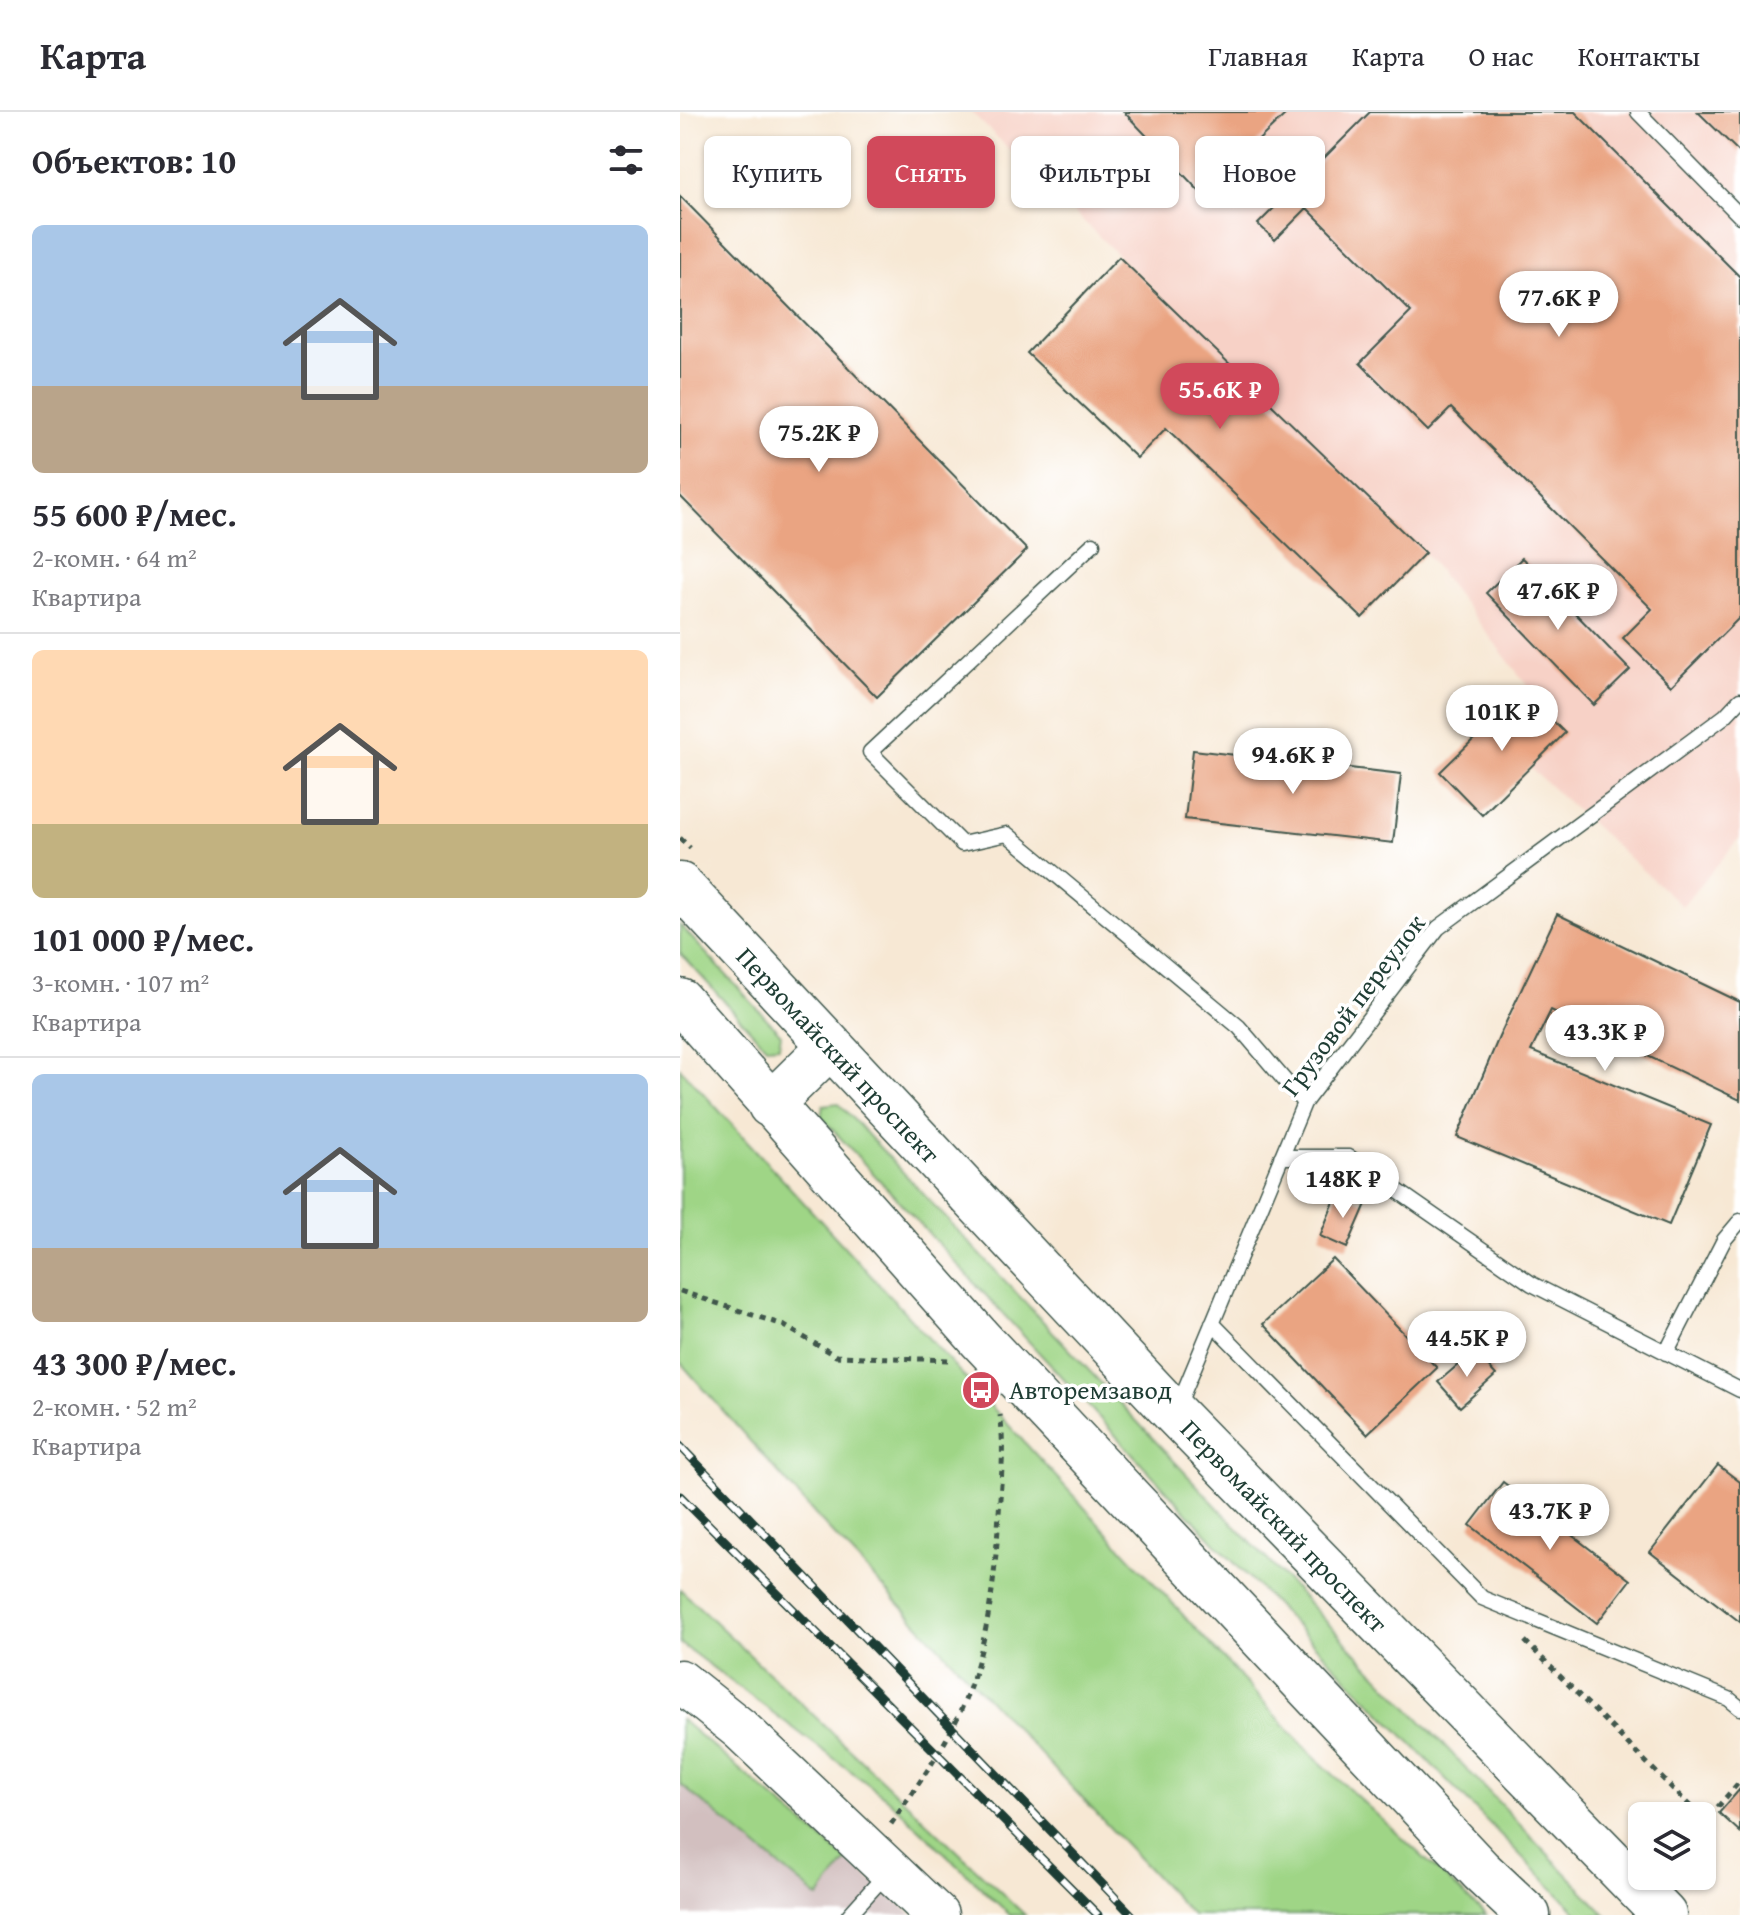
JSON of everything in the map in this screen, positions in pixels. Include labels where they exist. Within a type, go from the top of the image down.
[{"type":"main road","name":"Первомайский проспект","points":[[680,885],[1175,1414],[1664,1915]]},
{"type":"main road","points":[[680,1001],[980,1339],[1481,1871],[1528,1915]]},
{"type":"main road","points":[[770,1105],[829,1047]]},
{"type":"main road","points":[[680,1681],[740,1729],[937,1915]]},
{"type":"lane","points":[[1638,112],[1740,216]]},
{"type":"lane","points":[[1093,544],[870,752],[962,844],[1007,834],[1239,1027],[1304,1103]]},
{"type":"lane","name":"Грузовой переулок","points":[[1175,1414],[1304,1103],[1438,928],[1712,725],[1740,700]]},
{"type":"lane","points":[[1281,1157],[1349,1157],[1532,1284],[1740,1390]]},
{"type":"lane","points":[[1666,1353],[1724,1240],[1740,1221]]},
{"type":"lane","points":[[1212,1323],[1482,1598],[1729,1699],[1740,1708]]},
{"type":"lane","points":[[849,1915],[881,1862]]},
{"type":"path","points":[[680,1291],[783,1325],[836,1356],[953,1360]]},
{"type":"path","points":[[881,1862],[963,1706],[984,1640],[996,1571],[1002,1466],[1001,1416],[992,1405]]},
{"type":"path","points":[[1482,1598],[1684,1802]]},
{"type":"path","points":[[1716,1806],[1740,1781]]},
{"type":"shaded area","points":[[971,112],[1740,112],[1740,838],[1682,906],[1530,768],[1564,733],[1425,553],[1070,208],[1179,208],[1179,136],[1011,136],[1011,151]]},
{"type":"shaded area","points":[[680,1784],[818,1897],[847,1860],[913,1915],[680,1915]]},
{"type":"green space","points":[[680,925],[781,1034],[779,1046],[766,1047],[680,953]]},
{"type":"green space","points":[[680,1068],[1312,1755],[1486,1915],[1192,1915],[819,1519],[680,1362]]},
{"type":"green space","points":[[838,1103],[1606,1915],[1579,1915],[1216,1544],[821,1117],[823,1105]]},
{"type":"green space","points":[[680,1589],[1025,1915],[1010,1915],[888,1799],[680,1643]]},
{"type":"green space","points":[[680,1719],[847,1860],[819,1898],[680,1784]]},
{"type":"building","points":[[1124,112],[1288,112],[1263,136],[1195,136],[1195,187],[1179,170],[1179,136],[1147,136]]},
{"type":"building","points":[[1370,112],[1575,112],[1740,277],[1740,617],[1671,686],[1623,638],[1652,609],[1451,408],[1428,431],[1360,363],[1411,312],[1307,208],[1325,208],[1325,157]]},
{"type":"building","points":[[1698,112],[1740,112],[1740,153]]},
{"type":"building","points":[[680,196],[1027,550],[877,697],[680,496]]},
{"type":"building","points":[[1274,208],[1307,208],[1275,240],[1258,224]]},
{"type":"building","points":[[1119,257],[1425,553],[1362,618],[1166,428],[1137,458],[1027,353]]},
{"type":"building","points":[[1522,558],[1630,670],[1594,705],[1486,593]]},
{"type":"building","points":[[1523,691],[1565,733],[1482,815],[1440,772]]},
{"type":"building","points":[[1193,750],[1401,774],[1393,843],[1185,819]]},
{"type":"building","points":[[1557,914],[1740,1002],[1740,1100],[1551,1010],[1531,1051],[1711,1125],[1669,1225],[1457,1137],[1499,1037]]},
{"type":"building","points":[[1338,1192],[1366,1204],[1347,1248],[1320,1236]]},
{"type":"building","points":[[1333,1259],[1437,1368],[1367,1434],[1263,1324]]},
{"type":"building","points":[[1474,1351],[1496,1375],[1460,1407],[1438,1382]]},
{"type":"building","points":[[1718,1465],[1740,1482],[1740,1622],[1650,1552]]},
{"type":"building","points":[[1503,1482],[1630,1580],[1597,1623],[1470,1525]]},
{"type":"building","points":[[1740,1789],[1740,1832],[1719,1813]]},
{"type":"railway","points":[[680,1446],[1132,1915]]},
{"type":"railway","points":[[680,1496],[1098,1915]]},
{"type":"place","name":"Авторемзавод","points":[[981,1390]]}]
